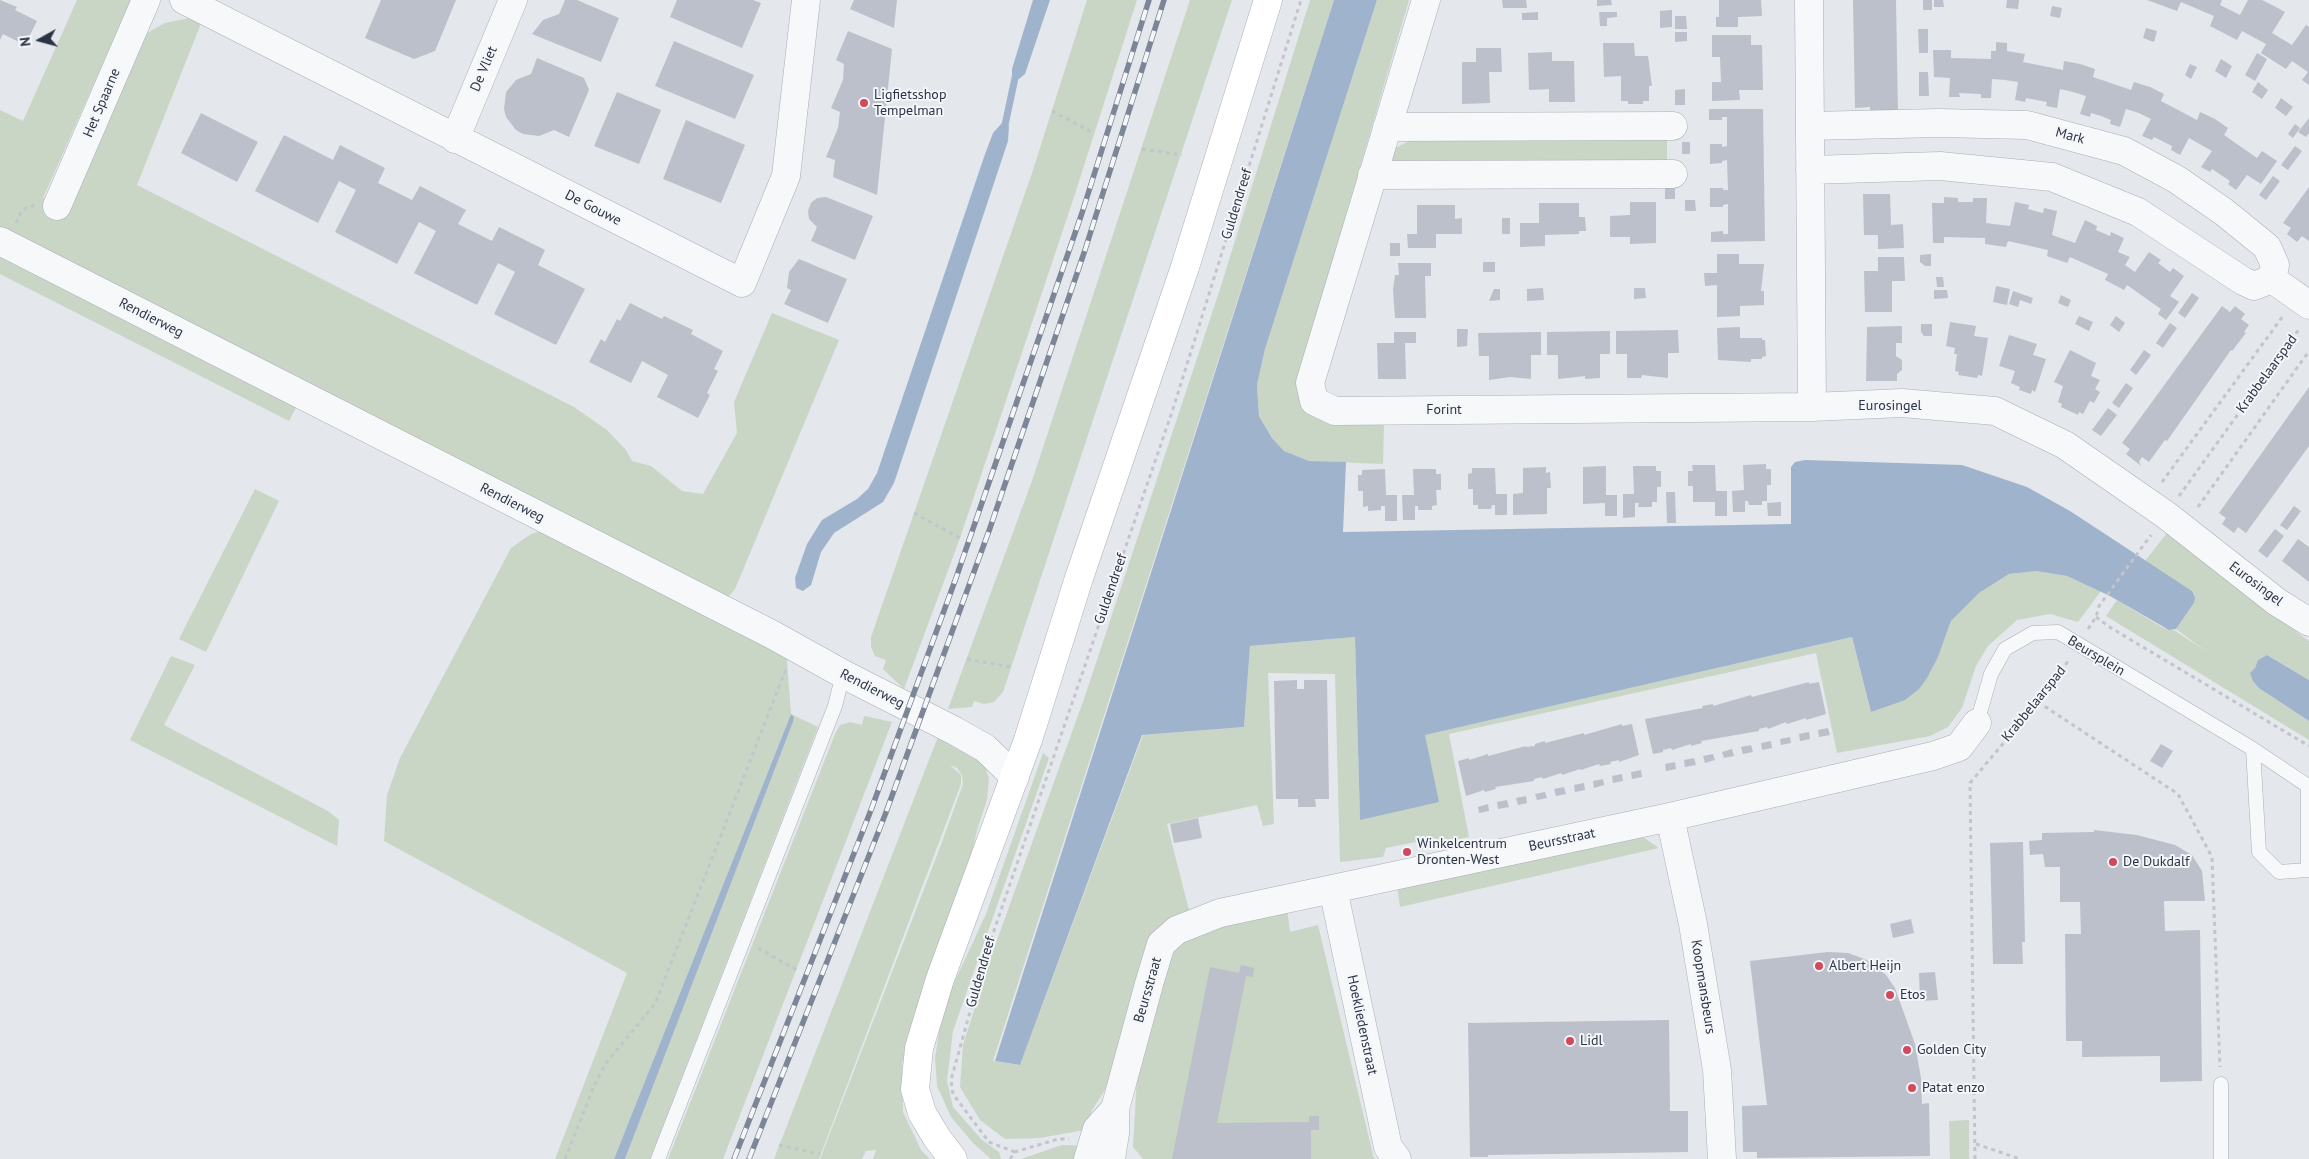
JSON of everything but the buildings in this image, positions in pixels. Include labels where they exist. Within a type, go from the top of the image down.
[{"type":"street","name":"Het Spaarne","points":[[58,206],[146,0]]},
{"type":"street","name":"De Gouwe","points":[[184,0],[742,283],[786,176],[806,0]]},
{"type":"street","name":"De Vliet","points":[[455,139],[513,0]]},
{"type":"street","points":[[953,1159],[922,1114],[916,1089],[919,1048],[940,979],[1015,777],[1078,578],[1185,267],[1268,0]]},
{"type":"street","name":"Forint","points":[[1426,0],[1310,382],[1314,401],[1335,411],[1812,408]]},
{"type":"street","points":[[1809,0],[1812,408]]},
{"type":"street","name":"Mark","points":[[1810,126],[1939,123],[2027,125],[2124,151],[2176,179],[2224,212],[2267,247],[2275,265],[2272,280]]},
{"type":"street","points":[[1387,127],[1673,126]]},
{"type":"street","points":[[1810,170],[1940,166],[2052,177],[2138,212],[2243,281],[2254,286],[2272,280],[2303,308]]},
{"type":"street","points":[[1372,175],[1673,174]]},
{"type":"street","name":"Rendierweg","points":[[3,242],[795,648],[985,748],[1015,777]]},
{"type":"street","name":"Eurosingel","points":[[1812,408],[1902,403],[1995,411],[2065,444],[2165,515],[2277,602],[2309,622]]},
{"type":"street","name":"Beursstraat","points":[[1111,1159],[1115,1133],[1115,1109],[1161,944],[1177,930],[1220,913],[1670,816],[1933,756],[1959,747],[1977,723]]},
{"type":"street","name":"Koopmansbeurs","points":[[1670,816],[1693,924],[1717,1070],[1722,1159]]},
{"type":"street","name":"Hoekliedenstraat","points":[[1333,889],[1388,1147],[1397,1159]]},
{"type":"street","name":"Beursstraat","points":[[1088,1159],[1097,1129],[1115,1109]]},
{"type":"lane","name":"Beursplein","points":[[1977,723],[1992,674],[2005,649],[2033,633],[2058,632],[2253,749],[2308,786],[2308,870],[2279,872],[2259,852],[2253,749]]},
{"type":"lane","points":[[658,1159],[835,706],[843,674]]},
{"type":"lane","points":[[2221,1084],[2221,1159]]},
{"type":"path","name":"Guldendreef","points":[[1010,1159],[1015,1152],[989,1142],[953,1094],[951,1080],[986,951],[1173,409],[1301,0]]},
{"type":"path","points":[[1052,111],[1094,133]]},
{"type":"path","points":[[1142,149],[1182,155]]},
{"type":"path","points":[[3,242],[22,210],[45,200],[58,206]]},
{"type":"path","points":[[2165,515],[2303,308]]},
{"type":"path","name":"Krabbelaarspad","points":[[1975,1159],[1970,783],[2038,702],[2078,645],[2096,617],[2099,606],[2165,515],[2303,308]]},
{"type":"path","points":[[2165,515],[2309,351]]},
{"type":"path","points":[[914,513],[960,538]]},
{"type":"path","points":[[2096,617],[2111,628],[2309,746]]},
{"type":"path","points":[[565,1159],[594,1086],[606,1063],[656,1004],[795,648]]},
{"type":"path","points":[[967,659],[1011,667]]},
{"type":"path","points":[[2038,702],[2178,794],[2212,857],[2221,1084]]},
{"type":"path","points":[[751,944],[797,970]]},
{"type":"path","points":[[1976,1144],[2020,1159]]},
{"type":"path","points":[[779,1145],[820,1154]]},
{"type":"green space","points":[[77,0],[131,0],[43,198],[67,208],[147,33],[165,23],[195,17],[202,21],[137,185],[574,407],[607,430],[626,450],[632,461],[651,466],[682,491],[703,494],[737,433],[734,402],[772,313],[839,340],[735,589],[725,601],[0,233],[0,110],[23,121]]},
{"type":"green space","points":[[1087,0],[1137,0],[1074,197],[960,538],[904,689],[883,669],[886,660],[875,656],[871,647],[871,637],[1032,173]]},
{"type":"green space","points":[[1190,0],[1232,0],[1003,692],[994,702],[984,704],[974,701],[972,707],[948,709],[1033,478]]},
{"type":"green space","points":[[1310,0],[1334,0],[993,1061],[1020,1065],[1143,735],[1244,727],[1250,646],[1355,637],[1360,820],[1424,735],[1852,637],[1871,712],[1938,657],[1951,621],[1979,593],[2009,574],[2036,571],[2067,576],[2101,591],[2078,622],[2050,614],[2017,620],[1988,646],[1976,666],[1962,708],[1948,727],[1930,736],[1837,753],[1816,653],[1449,734],[1469,837],[1441,843],[1435,838],[1386,848],[1383,857],[1340,862],[1335,674],[1268,673],[1274,824],[1263,826],[1257,805],[1167,824],[1189,910],[1166,924],[1109,1084],[1092,1110],[1085,1130],[1039,1138],[1005,1139],[980,1120],[960,1087],[963,1045],[992,954],[1085,696],[1220,289]]},
{"type":"green space","points":[[1377,0],[1409,0],[1305,355],[1306,407],[1324,422],[1384,422],[1383,464],[1309,461],[1284,451],[1272,438],[1259,416],[1257,385],[1265,349]]},
{"type":"green space","points":[[1667,136],[1667,166],[1397,163],[1389,156],[1392,150],[1411,140]]},
{"type":"green space","points":[[0,249],[301,398],[289,421],[0,274]]},
{"type":"green space","points":[[255,489],[279,501],[206,652],[179,639]]},
{"type":"green space","points":[[544,530],[786,648],[791,714],[614,1159],[555,1159],[627,973],[384,841],[387,795],[400,758],[511,548],[531,534]]},
{"type":"green space","points":[[2167,533],[2247,596],[2309,641],[2309,680],[2267,655],[2258,660],[2255,668],[2259,687],[2309,721],[2309,740],[2106,616],[2117,600],[2160,626],[2174,630],[2207,652],[2176,629],[2194,603],[2192,591],[2145,561]]},
{"type":"green space","points":[[171,656],[195,665],[164,725],[328,811],[339,820],[337,846],[130,740]]},
{"type":"green space","points":[[791,714],[818,727],[650,1159],[625,1159],[793,722]]},
{"type":"green space","points":[[864,716],[892,722],[723,1159],[668,1159],[835,734],[840,725],[850,722],[862,725]]},
{"type":"green space","points":[[941,729],[982,758],[989,778],[987,800],[977,830],[967,875],[910,1032],[902,1064],[903,1112],[921,1150],[930,1159],[873,1159],[876,1150],[866,1151],[862,1159],[820,1159],[963,784],[962,775],[957,768],[950,765],[961,775],[961,784],[819,1159],[774,1159]]},
{"type":"green space","points":[[1043,753],[1049,758],[953,1031],[947,1081],[953,1107],[982,1140],[999,1152],[1001,1159],[991,1159],[973,1143],[951,1117],[937,1086],[935,1058],[941,1018],[948,996],[986,914]]},
{"type":"green space","points":[[1614,835],[1643,837],[1659,848],[1400,907],[1397,885]]},
{"type":"green space","points":[[1287,908],[1290,932],[1318,925],[1374,1159],[1143,1159],[1133,1147],[1137,1075],[1169,960],[1185,937]]},
{"type":"green space","points":[[1969,1120],[1969,1159],[1950,1159],[1949,1121]]},
{"type":"green space","points":[[1062,1145],[1086,1146],[1082,1159],[1021,1159]]},
{"type":"water","points":[[1033,0],[1050,0],[1025,74],[1019,79],[1012,76],[1012,69]]},
{"type":"water","points":[[1334,0],[1377,0],[1265,349],[1257,385],[1259,416],[1272,438],[1284,451],[1309,461],[1346,462],[1343,532],[1791,524],[1791,467],[1795,462],[1805,460],[1962,465],[2027,487],[2070,511],[2192,591],[2195,597],[2194,603],[2176,629],[2169,630],[2110,596],[2067,576],[2036,571],[2009,574],[1979,593],[1951,621],[1938,657],[1927,678],[1919,689],[1905,700],[1871,712],[1852,637],[1425,735],[1439,802],[1360,820],[1355,637],[1250,646],[1244,727],[1142,735],[1020,1065],[995,1061]]},
{"type":"water","points":[[1002,123],[1009,126],[1008,141],[894,483],[883,502],[834,533],[821,552],[811,585],[803,591],[796,588],[795,578],[807,544],[822,520],[857,499],[868,489],[877,473],[984,157],[993,133]]},
{"type":"water","points":[[2267,655],[2309,680],[2309,721],[2259,688],[2253,681],[2250,673],[2255,668],[2258,660]]},
{"type":"water","points":[[791,714],[794,717],[793,722],[625,1159],[614,1159]]},
{"type":"waterway","points":[[1005,125],[1015,78]]},
{"type":"railway","points":[[734,1159],[871,810],[956,578],[1082,213],[1149,0]]},
{"type":"railway","points":[[749,1159],[885,815],[990,528],[1085,250],[1164,0]]},
{"type":"place","name":"Ligfietsshop Tempelman","points":[[864,103]]},
{"type":"place","name":"Winkelcentrum Dronten-West","points":[[1407,852]]},
{"type":"place","name":"De Dukdalf","points":[[2113,862]]},
{"type":"place","name":"Albert Heijn","points":[[1819,966]]},
{"type":"place","name":"Etos","points":[[1890,995]]},
{"type":"place","name":"Lidl","points":[[1570,1041]]},
{"type":"place","name":"Golden City","points":[[1907,1050]]},
{"type":"place","name":"Patat enzo","points":[[1912,1088]]}]
